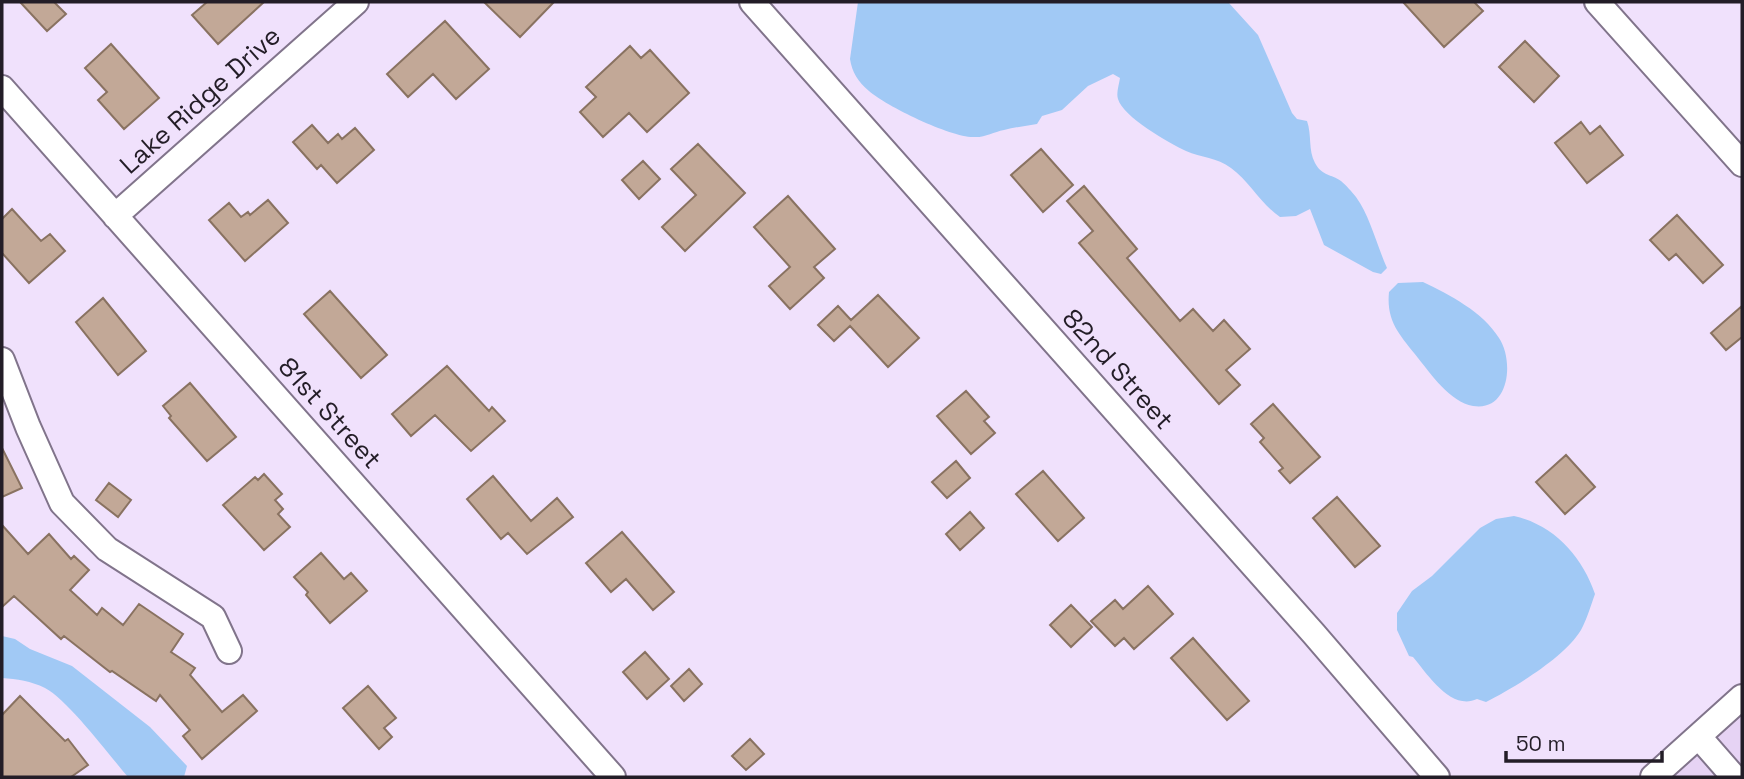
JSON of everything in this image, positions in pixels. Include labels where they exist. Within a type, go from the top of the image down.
[{"type":"street","name":"Lake Ridge Drive","points":[[115,216],[356,2]]},
{"type":"street","name":"82nd Street","points":[[752,2],[1295,613],[1437,777]]},
{"type":"street","points":[[1597,2],[1742,164]]},
{"type":"street","name":"81st Street","points":[[2,88],[613,777]]},
{"type":"street","points":[[2,360],[62,503],[107,549],[214,617],[229,651]]},
{"type":"street","points":[[1653,777],[1742,697]]},
{"type":"street","points":[[1699,737],[1734,777]]},
{"type":"shaded area","points":[[1742,711],[1742,777],[1667,777]]},
{"type":"water","points":[[858,2],[1228,2],[1258,35],[1292,113],[1297,119],[1307,121],[1315,163],[1324,173],[1343,183],[1361,205],[1387,268],[1381,274],[1373,272],[1324,245],[1310,209],[1296,216],[1280,217],[1226,164],[1186,151],[1148,129],[1122,106],[1117,97],[1120,78],[1113,74],[1088,86],[1062,110],[1042,116],[1037,124],[981,137],[949,132],[903,112],[869,91],[854,72],[850,59]]},
{"type":"water","points":[[1423,282],[1475,312],[1499,338],[1504,347],[1507,371],[1506,382],[1495,401],[1485,406],[1473,406],[1457,399],[1435,379],[1396,328],[1390,312],[1389,292],[1398,283]]},
{"type":"water","points":[[1514,516],[1542,527],[1565,544],[1582,567],[1595,594],[1581,630],[1551,661],[1486,702],[1477,699],[1458,700],[1441,689],[1413,657],[1409,656],[1397,630],[1397,613],[1412,591],[1432,576],[1480,528],[1496,519]]},
{"type":"water","points":[[2,636],[15,639],[30,649],[72,666],[150,727],[187,766],[184,777],[128,777],[54,694],[34,684],[2,678]]},
{"type":"building","points":[[20,2],[54,2],[66,14],[47,31]]},
{"type":"building","points":[[207,2],[264,2],[218,44],[192,15]]},
{"type":"building","points":[[484,2],[554,2],[520,37]]},
{"type":"building","points":[[1403,2],[1474,2],[1483,11],[1444,47]]},
{"type":"building","points":[[445,21],[489,69],[456,99],[433,74],[408,97],[387,74]]},
{"type":"building","points":[[1525,41],[1559,76],[1534,102],[1499,67]]},
{"type":"building","points":[[111,44],[159,98],[124,129],[98,100],[107,92],[85,68]]},
{"type":"building","points":[[630,46],[641,58],[650,50],[689,93],[647,132],[629,113],[603,137],[580,112],[596,97],[586,87]]},
{"type":"building","points":[[1581,122],[1590,134],[1600,126],[1623,155],[1587,183],[1555,143]]},
{"type":"building","points":[[312,125],[328,143],[338,134],[342,139],[355,128],[374,150],[337,183],[321,165],[317,169],[293,142]]},
{"type":"building","points":[[698,144],[745,193],[685,251],[662,227],[696,195],[671,169]]},
{"type":"building","points":[[1041,149],[1073,185],[1043,212],[1011,175]]},
{"type":"building","points":[[643,161],[660,179],[639,199],[622,180]]},
{"type":"building","points":[[1084,186],[1137,249],[1127,258],[1180,321],[1193,309],[1213,331],[1224,320],[1250,349],[1226,370],[1240,385],[1219,404],[1079,243],[1093,231],[1067,201]]},
{"type":"building","points":[[788,196],[835,249],[814,267],[824,278],[790,309],[769,286],[790,267],[754,227]]},
{"type":"building","points":[[268,200],[288,223],[245,261],[209,220],[229,203],[241,217],[248,212],[250,215]]},
{"type":"building","points":[[12,209],[41,241],[50,234],[65,251],[29,283],[2,253],[2,219]]},
{"type":"building","points":[[1677,215],[1723,265],[1703,283],[1676,254],[1669,260],[1650,240]]},
{"type":"building","points":[[330,291],[387,355],[361,378],[304,314]]},
{"type":"building","points":[[878,295],[919,338],[888,367],[850,326],[834,341],[818,325],[838,306],[851,320]]},
{"type":"building","points":[[103,298],[146,351],[118,375],[76,322]]},
{"type":"building","points":[[1742,306],[1742,337],[1726,350],[1711,333]]},
{"type":"building","points":[[447,366],[489,411],[492,407],[505,421],[471,451],[435,415],[411,436],[392,414]]},
{"type":"building","points":[[190,383],[236,437],[207,461],[169,418],[171,416],[163,406]]},
{"type":"building","points":[[966,391],[989,417],[984,421],[995,433],[971,454],[937,416]]},
{"type":"building","points":[[1273,404],[1320,457],[1290,483],[1279,471],[1283,468],[1260,442],[1264,438],[1251,424]]},
{"type":"building","points":[[2,448],[22,488],[2,497]]},
{"type":"building","points":[[1566,455],[1595,487],[1565,514],[1536,482]]},
{"type":"building","points":[[956,461],[970,478],[947,498],[932,482]]},
{"type":"building","points":[[1043,471],[1084,518],[1058,541],[1016,494]]},
{"type":"building","points":[[264,474],[282,494],[275,500],[283,509],[278,514],[290,527],[264,550],[223,505],[255,477],[258,480]]},
{"type":"building","points":[[493,476],[531,521],[557,498],[573,517],[527,554],[508,533],[501,539],[467,499]]},
{"type":"building","points":[[109,483],[131,500],[118,517],[96,500]]},
{"type":"building","points":[[1337,497],[1380,546],[1355,567],[1313,518]]},
{"type":"building","points":[[970,512],[984,528],[960,550],[946,534]]},
{"type":"building","points":[[2,525],[28,554],[49,534],[71,559],[74,556],[89,570],[70,590],[97,615],[102,608],[123,625],[139,604],[183,634],[171,652],[195,668],[190,675],[222,712],[243,695],[257,711],[202,759],[183,736],[190,730],[160,695],[156,701],[110,672],[64,636],[61,639],[14,596],[2,607]]},
{"type":"building","points":[[622,532],[674,592],[653,610],[626,579],[611,592],[586,563]]},
{"type":"building","points":[[321,553],[344,579],[351,573],[367,591],[330,623],[294,577]]},
{"type":"building","points":[[1148,586],[1173,614],[1134,649],[1124,638],[1115,646],[1091,621],[1115,600],[1123,609]]},
{"type":"building","points":[[1071,605],[1092,627],[1071,647],[1050,625]]},
{"type":"building","points":[[1193,638],[1249,701],[1227,720],[1171,658]]},
{"type":"building","points":[[645,652],[669,679],[647,699],[623,672]]},
{"type":"building","points":[[689,669],[702,684],[684,701],[671,686]]},
{"type":"building","points":[[368,686],[396,718],[384,728],[392,737],[379,749],[343,708]]},
{"type":"building","points":[[20,696],[65,741],[68,739],[88,765],[71,777],[2,777],[2,715]]},
{"type":"building","points":[[750,739],[764,754],[746,770],[732,756]]}]
